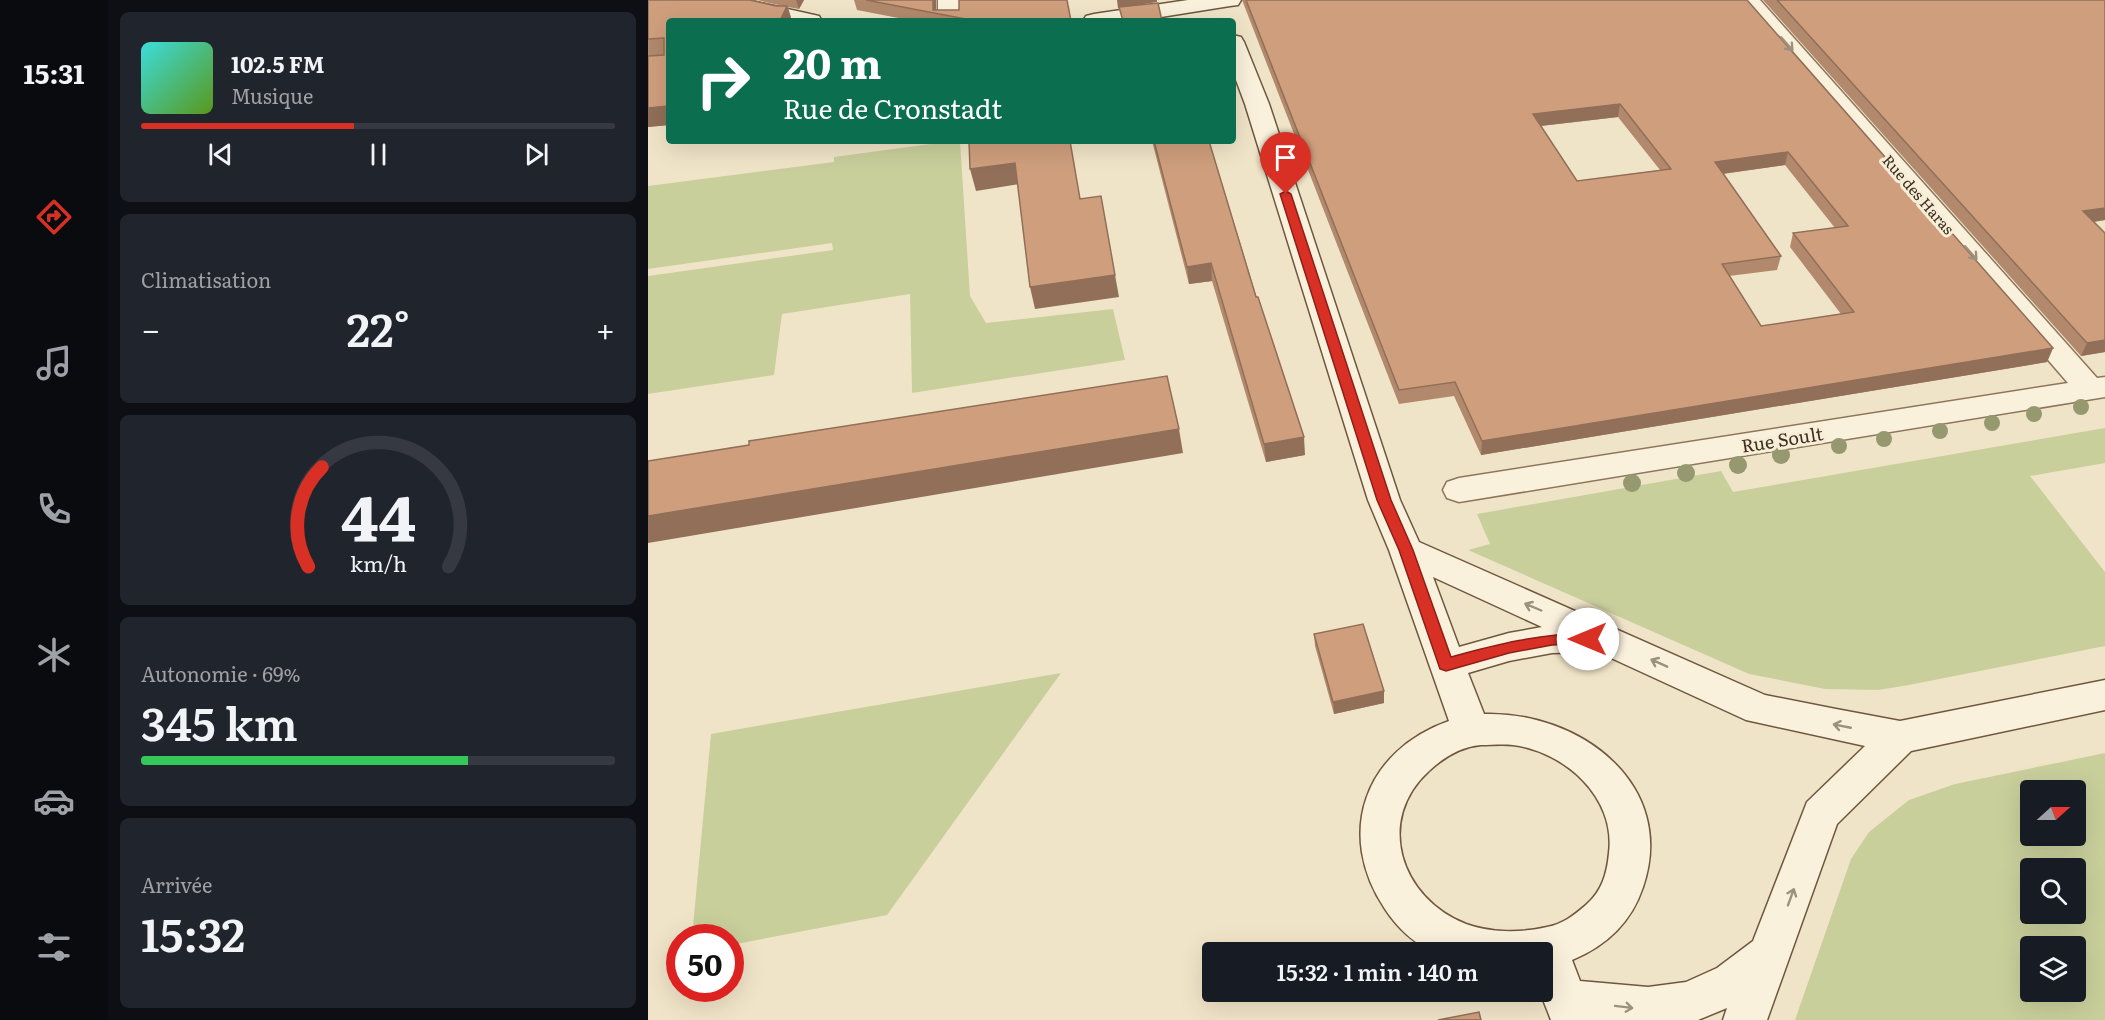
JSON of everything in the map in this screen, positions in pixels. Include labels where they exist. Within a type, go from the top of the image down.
[{"type":"main road","points":[[719,0],[799,18]]},
{"type":"main road","points":[[949,0],[949,18]]},
{"type":"main road","name":"Rue des Haras","points":[[1748,0],[2098,388]]},
{"type":"main road","points":[[1124,18],[1224,8]]},
{"type":"main road","points":[[1236,56],[1245,96],[1384,500],[1406,550],[1471,731]]},
{"type":"main road","name":"Rue Soult","points":[[1459,490],[2098,388]]},
{"type":"main road","points":[[1406,550],[1759,709],[1900,737],[2105,695]]},
{"type":"main road","points":[[1446,665],[1509,647],[1552,639],[1606,639]]},
{"type":"main road","points":[[1459,942],[1424,922],[1397,893],[1381,859],[1378,823],[1388,790],[1408,762],[1436,742],[1471,731],[1512,729],[1552,739],[1588,760],[1615,790],[1630,827],[1631,866],[1616,902],[1587,931],[1553,946]]},
{"type":"main road","points":[[1745,1020],[1821,813],[1900,737]]},
{"type":"main road","points":[[1553,967],[1570,1010],[1643,1010],[1678,1007],[1727,986],[1771,952]]},
{"type":"green space","points":[[931,144],[960,144],[970,296],[986,323],[1113,309],[1125,360],[912,393],[910,294],[782,314],[774,375],[648,394],[648,276],[833,250],[832,243],[648,269],[648,186],[834,162],[834,157]]},
{"type":"green space","points":[[2105,428],[2105,463],[2030,476],[2105,572],[2105,646],[1909,685],[1878,690],[1825,689],[1749,674],[1468,550],[1490,544],[1477,514],[1721,471],[1733,492]]},
{"type":"green space","points":[[1061,673],[887,915],[744,942],[744,924],[693,924],[711,734]]},
{"type":"green space","points":[[2105,753],[2105,1020],[1795,1020],[1851,859],[1869,832],[1909,800],[1955,784]]},
{"type":"building","points":[[648,0],[750,0],[787,6],[781,18],[666,18],[666,106],[648,108],[648,56],[664,55],[664,38],[648,39]]},
{"type":"building","points":[[866,0],[933,0],[933,10],[959,10],[959,0],[1067,0],[1070,18],[960,18]]},
{"type":"building","points":[[1246,0],[1747,0],[2053,348],[1482,441],[1455,382],[1399,390]],"holes":[[[1620,104],[1671,169],[1577,181],[1533,114]],[[1788,152],[1848,226],[1793,233],[1854,312],[1761,326],[1722,264],[1781,256],[1715,162]]]},
{"type":"building","points":[[1777,0],[2105,0],[2105,208],[2083,211],[2105,233],[2105,340],[2087,343]]},
{"type":"building","points":[[1158,3],[1161,18],[1122,18],[1119,7]]},
{"type":"building","points":[[969,144],[1071,144],[1080,199],[1101,196],[1115,275],[1030,287],[1015,163],[970,169]]},
{"type":"building","points":[[1155,144],[1210,144],[1256,297],[1258,297],[1304,437],[1264,444],[1211,263],[1187,267]]},
{"type":"building","points":[[1167,376],[1179,429],[648,516],[648,461],[749,445],[749,441]]},
{"type":"building","points":[[1363,624],[1384,691],[1333,702],[1314,634]]},
{"type":"building","points":[[1479,1012],[1481,1020],[1438,1020]]},
{"type":"route","points":[[1286,194],[1384,500],[1406,550],[1446,665],[1509,647],[1552,639],[1588,639]]}]
